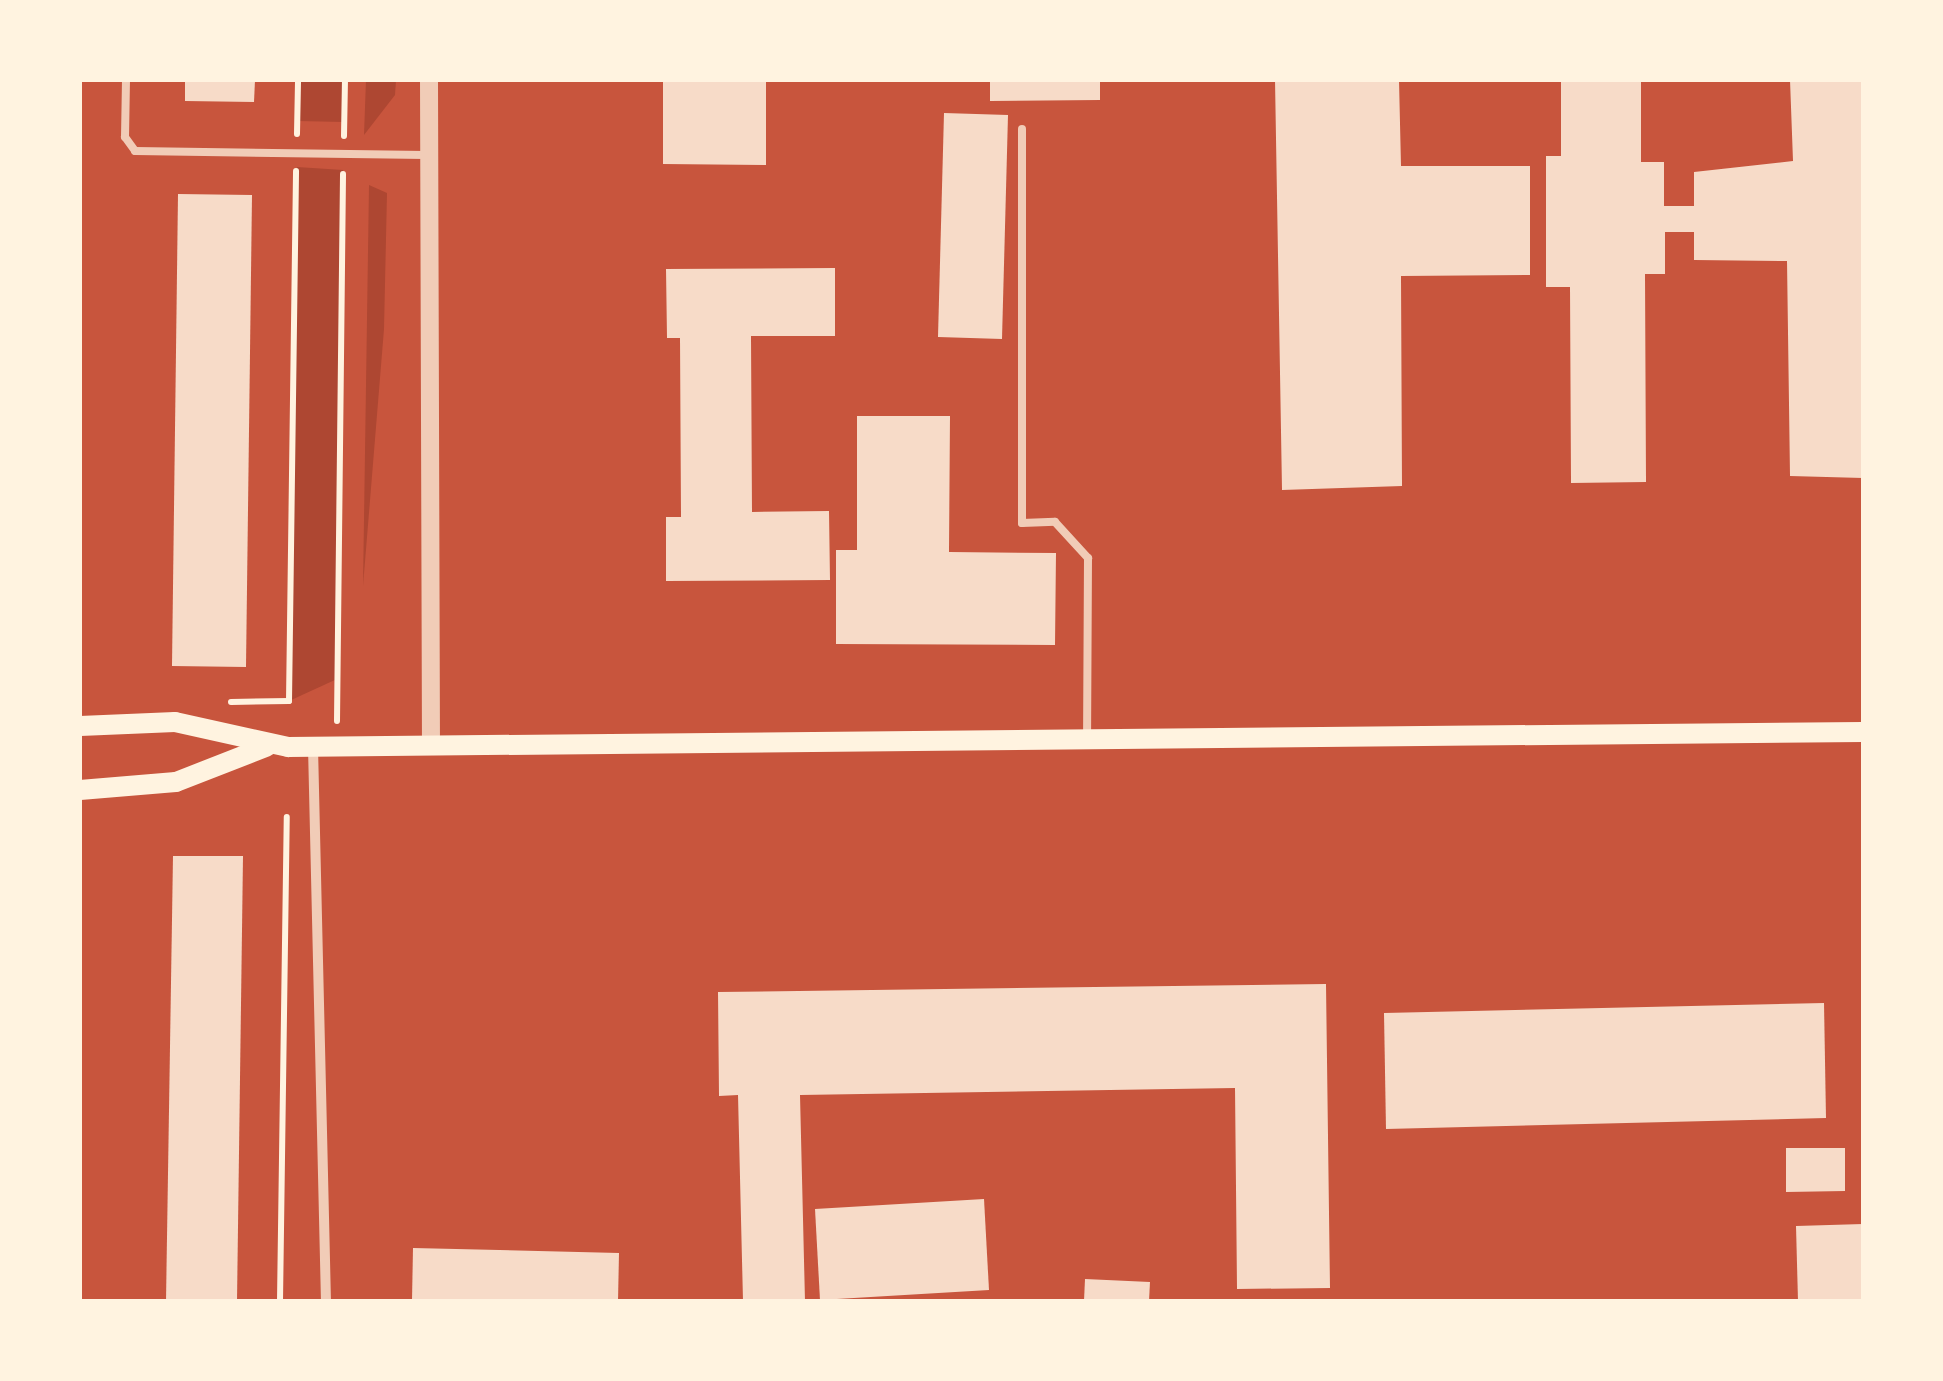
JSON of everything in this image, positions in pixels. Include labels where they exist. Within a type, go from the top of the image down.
[{"type":"main road","points":[[80,726],[175,722],[266,747],[1863,732]]},
{"type":"main road","points":[[80,790],[176,782],[266,747]]},
{"type":"street","points":[[430,80],[431,745]]},
{"type":"street","points":[[313,747],[326,1301]]},
{"type":"lane","points":[[126,80],[125,137],[134,150],[428,156]]},
{"type":"lane","points":[[1022,130],[1022,523],[1055,522],[1088,558],[1087,738]]},
{"type":"path","points":[[289,701],[298,80]]},
{"type":"path","points":[[337,695],[344,80]]},
{"type":"path","points":[[280,1301],[288,801]]},
{"type":"shaded area","points":[[298,80],[345,80],[344,122],[297,121]]},
{"type":"shaded area","points":[[366,80],[396,80],[395,95],[364,135]]},
{"type":"shaded area","points":[[297,167],[343,170],[337,679],[289,701]]},
{"type":"shaded area","points":[[369,185],[387,193],[384,329],[363,586]]},
{"type":"building","points":[[185,80],[255,80],[254,102],[185,101]]},
{"type":"building","points":[[663,80],[766,80],[766,165],[663,164]]},
{"type":"building","points":[[990,80],[1100,80],[1100,100],[990,101]]},
{"type":"building","points":[[1275,80],[1399,80],[1401,166],[1530,166],[1530,275],[1401,276],[1402,486],[1282,490]]},
{"type":"building","points":[[1561,80],[1641,80],[1641,162],[1664,162],[1664,206],[1694,206],[1694,172],[1793,161],[1790,80],[1863,80],[1863,478],[1790,476],[1787,261],[1694,260],[1694,232],[1665,232],[1665,274],[1645,274],[1646,482],[1571,483],[1570,287],[1546,287],[1546,156],[1561,156]]},
{"type":"building","points":[[944,113],[1008,115],[1002,339],[938,337]]},
{"type":"building","points":[[178,194],[252,195],[246,667],[172,666]]},
{"type":"building","points":[[835,268],[835,336],[751,336],[752,512],[829,511],[830,580],[666,581],[666,517],[681,517],[680,338],[667,338],[666,269]]},
{"type":"building","points":[[857,416],[950,416],[949,552],[1056,553],[1055,645],[836,644],[836,550],[857,550]]},
{"type":"building","points":[[173,856],[243,856],[237,1301],[166,1301]]},
{"type":"building","points":[[1326,984],[1330,1288],[1237,1289],[1235,1088],[800,1095],[805,1301],[743,1301],[738,1095],[719,1096],[718,992]]},
{"type":"building","points":[[1824,1003],[1826,1118],[1386,1129],[1384,1013]]},
{"type":"building","points":[[1786,1148],[1845,1148],[1845,1191],[1786,1192]]},
{"type":"building","points":[[984,1199],[989,1290],[820,1300],[815,1209]]},
{"type":"building","points":[[1863,1224],[1863,1301],[1798,1301],[1796,1226]]},
{"type":"building","points":[[413,1248],[619,1253],[618,1301],[412,1301]]},
{"type":"building","points":[[1085,1279],[1150,1282],[1149,1301],[1084,1301]]}]
